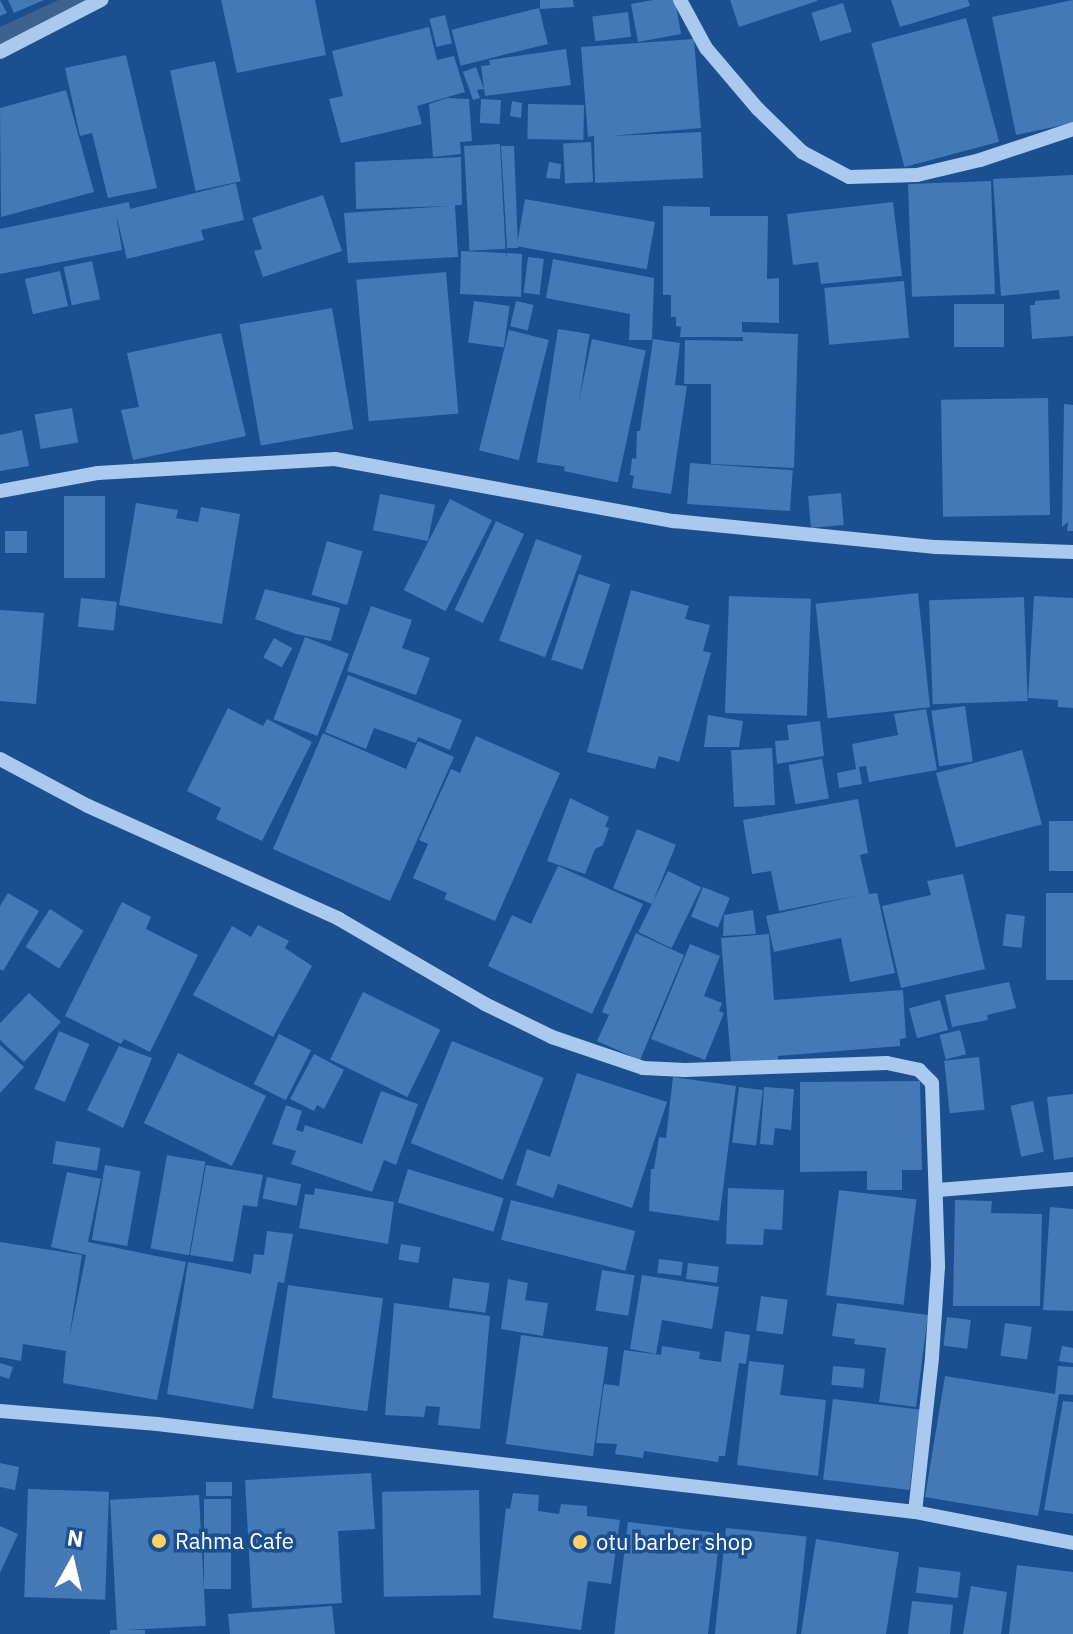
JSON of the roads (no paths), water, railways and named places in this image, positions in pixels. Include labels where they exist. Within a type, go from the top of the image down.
[{"type":"street","points":[[0,52],[101,0]]},
{"type":"street","points":[[680,0],[706,48],[758,109],[802,152],[849,177],[917,175],[980,160],[1073,129]]},
{"type":"street","points":[[0,491],[98,473],[335,459],[674,521],[891,544],[1073,552]]},
{"type":"street","points":[[0,759],[88,806],[339,919],[485,1004],[552,1037],[643,1068],[685,1070],[887,1063],[919,1070],[932,1083],[938,1190],[932,1358],[915,1512]]},
{"type":"street","points":[[938,1190],[1073,1179]]},
{"type":"street","points":[[0,1411],[157,1424],[915,1512],[1073,1543]]},
{"type":"waterway","points":[[0,37],[80,0]]},
{"type":"place","name":"Rahma Cafe","points":[[159,1541]]},
{"type":"place","name":"otu barber shop","points":[[580,1542]]}]
